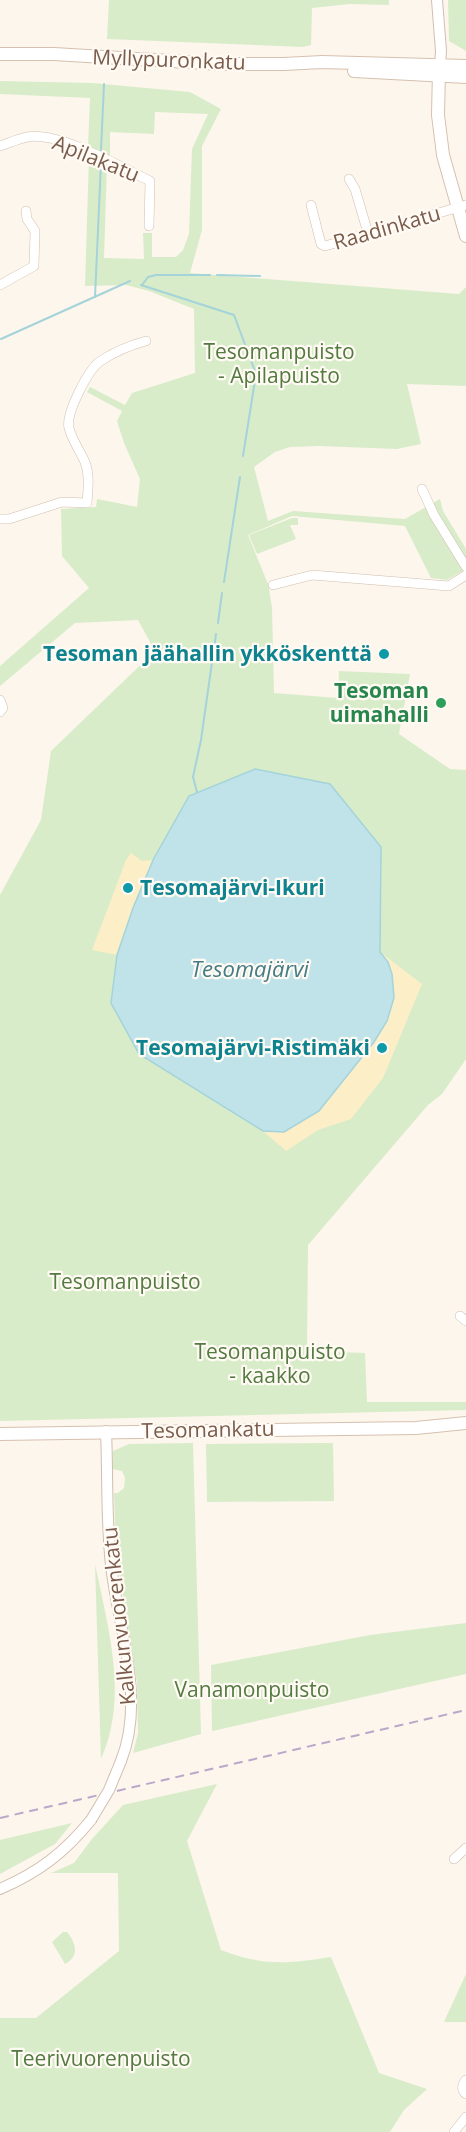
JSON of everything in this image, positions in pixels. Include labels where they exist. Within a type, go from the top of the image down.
[{"type":"main road","name":"Myllypuronkatu","points":[[0,46],[54,54],[159,62],[284,64],[321,69],[439,71],[466,66]]},
{"type":"main road","name":"Myllypuronkatu","points":[[0,54],[54,54]]},
{"type":"main road","name":"Myllypuronkatu","points":[[439,71],[466,77]]},
{"type":"main road","points":[[439,71],[441,144],[461,206],[466,236]]},
{"type":"main road","name":"Tesomankatu","points":[[416,1428],[466,1423]]},
{"type":"main road","name":"Tesomankatu","points":[[0,1434],[416,1428],[466,1431]]},
{"type":"street","points":[[437,0],[441,51],[439,71]]},
{"type":"street","name":"Apilakatu","points":[[0,146],[28,137],[46,138],[99,156],[150,181],[149,226]]},
{"type":"street","points":[[349,179],[356,189],[368,233]]},
{"type":"street","name":"Raadinkatu","points":[[311,205],[321,244],[325,246],[461,206]]},
{"type":"street","points":[[0,285],[34,266],[35,231],[27,219],[26,211]]},
{"type":"street","points":[[0,519],[9,519],[62,502],[87,503],[89,480],[86,464],[69,428],[69,412],[99,362],[146,341]]},
{"type":"street","points":[[422,489],[434,515],[466,567]]},
{"type":"street","points":[[273,585],[312,575],[449,586],[466,575]]},
{"type":"street","points":[[0,700],[3,708],[0,712]]},
{"type":"street","name":"Kalkunvuorenkatu","points":[[0,1889],[23,1879],[54,1859],[70,1845],[91,1820],[109,1790],[127,1741],[131,1698],[110,1559],[106,1431]]},
{"type":"street","points":[[454,1859],[466,1848]]},
{"type":"street","points":[[466,2080],[462,2088],[466,2094]]},
{"type":"street","points":[[454,2132],[466,2117]]},
{"type":"green space","points":[[109,0],[389,0],[389,5],[350,4],[312,8],[311,45],[303,47],[107,39]]},
{"type":"green space","points":[[448,0],[466,0],[466,51],[449,41]]},
{"type":"green space","points":[[0,81],[92,83],[190,92],[221,109],[202,146],[202,230],[190,273],[459,294],[466,287],[466,386],[407,384],[421,444],[397,449],[290,447],[275,452],[254,467],[268,521],[293,511],[405,519],[440,499],[443,511],[466,549],[466,569],[447,580],[431,578],[405,526],[292,516],[248,535],[268,584],[272,607],[274,693],[338,698],[339,671],[410,674],[399,734],[450,769],[466,769],[466,1059],[442,1094],[428,1105],[308,1245],[307,1351],[365,1353],[367,1402],[466,1402],[466,1410],[0,1421],[0,895],[41,820],[51,751],[155,651],[138,620],[75,623],[0,686],[0,666],[89,588],[62,556],[61,509],[96,507],[97,499],[137,507],[140,479],[117,421],[122,411],[87,392],[90,387],[125,405],[132,393],[195,373],[194,309],[149,291],[126,285],[85,286],[89,157],[107,165],[104,258],[144,259],[143,233],[152,233],[152,257],[176,257],[183,250],[189,234],[192,149],[208,114],[155,112],[154,134],[110,132],[110,158],[88,148],[90,98],[0,94]],"holes":[[[255,769],[379,919],[380,952],[116,979],[117,956],[189,796]]]},
{"type":"green space","points":[[292,518],[298,518],[298,525],[290,525],[296,539],[257,554],[249,535]]},
{"type":"green space","points":[[193,1443],[201,1734],[133,1753],[138,1733],[137,1683],[116,1554],[114,1493],[124,1488],[125,1478],[122,1471],[112,1469],[113,1451],[129,1444]]},
{"type":"green space","points":[[333,1443],[334,1501],[207,1502],[206,1444]]},
{"type":"green space","points":[[95,1564],[110,1637],[115,1687],[114,1711],[101,1759]]},
{"type":"green space","name":"Vanamonpuisto","points":[[466,1623],[466,1674],[212,1731],[211,1665],[370,1635]]},
{"type":"green space","name":"Teerivuorenpuisto","points":[[217,1784],[187,1841],[221,1950],[250,1959],[275,1962],[331,1957],[379,2073],[427,2089],[404,2110],[390,2132],[0,2132],[0,2018],[36,2018],[119,1951],[118,1873],[51,1873],[74,1863],[123,1805]]},
{"type":"green space","points":[[72,1823],[55,1844],[0,1874],[0,1840]]},
{"type":"green space","points":[[63,1932],[67,1932],[70,1936],[75,1949],[73,1957],[65,1964],[52,1942]]},
{"type":"green space","points":[[466,1974],[466,2022],[444,2022]]},
{"type":"sand","name":"Tesomajärvi-Ikuri","points":[[131,853],[142,861],[153,860],[117,955],[92,950],[126,860]]},
{"type":"sand","name":"Tesomajärvi-Ristimäki","points":[[380,952],[422,984],[383,1078],[351,1119],[318,1130],[286,1151],[263,1131],[284,1132],[319,1111],[374,1042],[387,1021],[388,962]]},
{"type":"water","name":"Tesomajärvi","points":[[255,769],[330,784],[381,847],[380,952],[388,962],[392,974],[394,998],[387,1021],[374,1042],[319,1111],[284,1132],[263,1131],[139,1054],[111,1003],[117,955],[133,908],[153,860],[189,796]]},
{"type":"waterway","points":[[101,150],[104,84]]},
{"type":"waterway","points":[[95,297],[101,163]]},
{"type":"waterway","points":[[142,285],[148,277],[156,275],[210,275]]},
{"type":"waterway","points":[[217,275],[260,276]]},
{"type":"waterway","points":[[1,339],[130,281]]},
{"type":"waterway","points":[[141,285],[234,315],[256,374],[243,456]]},
{"type":"waterway","points":[[224,582],[240,477]]},
{"type":"waterway","points":[[218,623],[222,593]]},
{"type":"waterway","points":[[197,792],[193,777],[201,740],[216,634]]},
{"type":"railway","points":[[0,1818],[466,1710]]},
{"type":"place","name":"Tesoman jäähallin ykköskenttä","points":[[384,654]]},
{"type":"place","name":"Tesoman uimahalli","points":[[441,703]]},
{"type":"place","name":"Tesomajärvi-Ikuri","points":[[128,888]]},
{"type":"place","name":"Tesomajärvi-Ristimäki","points":[[382,1048]]},
{"type":"park label","name":"Tesomanpuisto - Apilapuisto","points":[[279,364]]},
{"type":"park label","name":"Tesomanpuisto","points":[[125,1282]]},
{"type":"park label","name":"Tesomanpuisto - kaakko","points":[[270,1364]]}]
